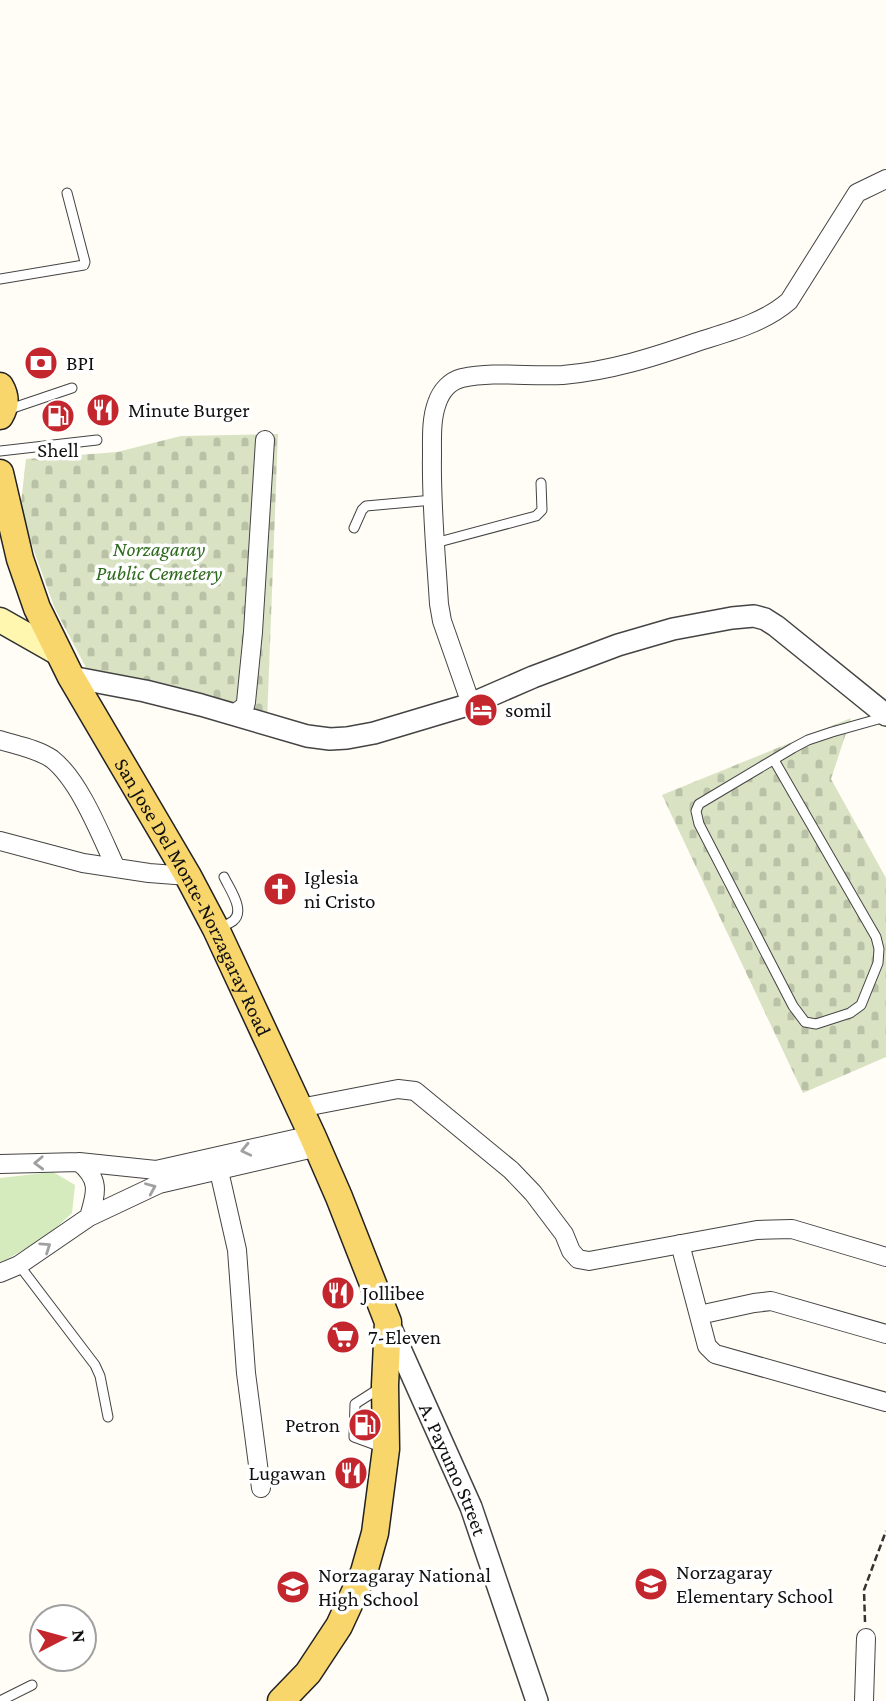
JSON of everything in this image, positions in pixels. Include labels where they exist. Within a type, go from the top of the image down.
[{"type":"main road","name":"San Jose Del Monte-Norzagaray Road","points":[[0,473],[23,568],[37,608],[65,666],[188,876],[216,929],[315,1141],[388,1322]]},
{"type":"main road","points":[[0,620],[65,666]]},
{"type":"main road","points":[[281,1701],[308,1673],[339,1626],[359,1583],[375,1533],[386,1449],[388,1322]]},
{"type":"street","points":[[471,704],[442,621],[439,604],[432,422],[437,401],[445,389],[452,382],[477,376],[563,374],[641,361],[736,330],[773,313],[789,301],[857,193],[886,179]]},
{"type":"street","points":[[234,714],[245,706],[246,702],[265,440]]},
{"type":"street","points":[[65,666],[307,736],[330,739],[374,733],[471,704],[618,645],[673,629],[754,617],[765,619],[776,626],[886,716]]},
{"type":"street","points":[[0,740],[39,752],[62,769],[74,785],[116,868]]},
{"type":"street","points":[[0,841],[72,860],[188,876]]},
{"type":"street","points":[[300,1108],[398,1089],[415,1091],[511,1170],[533,1193],[564,1234],[571,1251],[578,1259],[589,1261],[757,1230],[792,1229],[886,1257]]},
{"type":"street","points":[[0,1164],[79,1162],[156,1170],[315,1141]]},
{"type":"street","points":[[0,1273],[19,1265],[89,1217],[159,1184],[219,1171],[315,1141]]},
{"type":"street","points":[[79,1162],[92,1176],[96,1192],[89,1217]]},
{"type":"street","points":[[219,1171],[237,1250],[246,1374],[261,1488]]},
{"type":"street","points":[[680,1244],[707,1346],[715,1354],[886,1402]]},
{"type":"street","points":[[699,1315],[771,1301],[886,1334]]},
{"type":"street","name":"A. Payumo Street","points":[[388,1322],[471,1507],[537,1701]]},
{"type":"street","points":[[864,1701],[866,1638]]},
{"type":"lane","points":[[0,279],[84,265],[67,193]]},
{"type":"lane","points":[[1,404],[72,388]]},
{"type":"lane","points":[[0,451],[97,440]]},
{"type":"lane","points":[[435,544],[536,516],[542,510],[541,483]]},
{"type":"lane","points":[[354,528],[366,506],[433,500]]},
{"type":"lane","points":[[774,760],[876,937],[879,949],[878,963],[860,1005],[850,1013],[816,1024],[804,1022],[793,1006],[699,824],[696,811],[699,804],[807,740],[886,716]]},
{"type":"lane","points":[[216,929],[235,920],[239,913],[225,877]]},
{"type":"lane","points":[[19,1265],[95,1365],[108,1417]]},
{"type":"lane","points":[[1,1701],[32,1685]]},
{"type":"path","points":[[866,1638],[864,1590],[886,1531]]},
{"type":"green space","name":"Norzagaray Public Cemetery","points":[[278,434],[267,722],[91,677],[55,609],[20,512],[26,459],[117,452],[181,436]]},
{"type":"green space","points":[[851,718],[831,779],[886,878],[886,1057],[803,1093],[662,795]]},
{"type":"green space","points":[[53,1172],[75,1185],[72,1213],[46,1237],[0,1263],[0,1178]]},
{"type":"place","name":"BPI","points":[[41,363]]},
{"type":"place","name":"Minute Burger","points":[[103,410]]},
{"type":"place","name":"Shell","points":[[58,416]]},
{"type":"place","name":"somil","points":[[481,710]]},
{"type":"place","name":"Iglesia ni Cristo","points":[[280,889]]},
{"type":"place","name":"Jollibee","points":[[338,1293]]},
{"type":"place","name":"7-Eleven","points":[[343,1337]]},
{"type":"place","name":"Petron","points":[[365,1425]]},
{"type":"place","name":"Lugawan","points":[[351,1473]]},
{"type":"place","name":"Norzagaray Elementary School","points":[[651,1584]]},
{"type":"place","name":"Norzagaray National High School","points":[[293,1587]]}]
